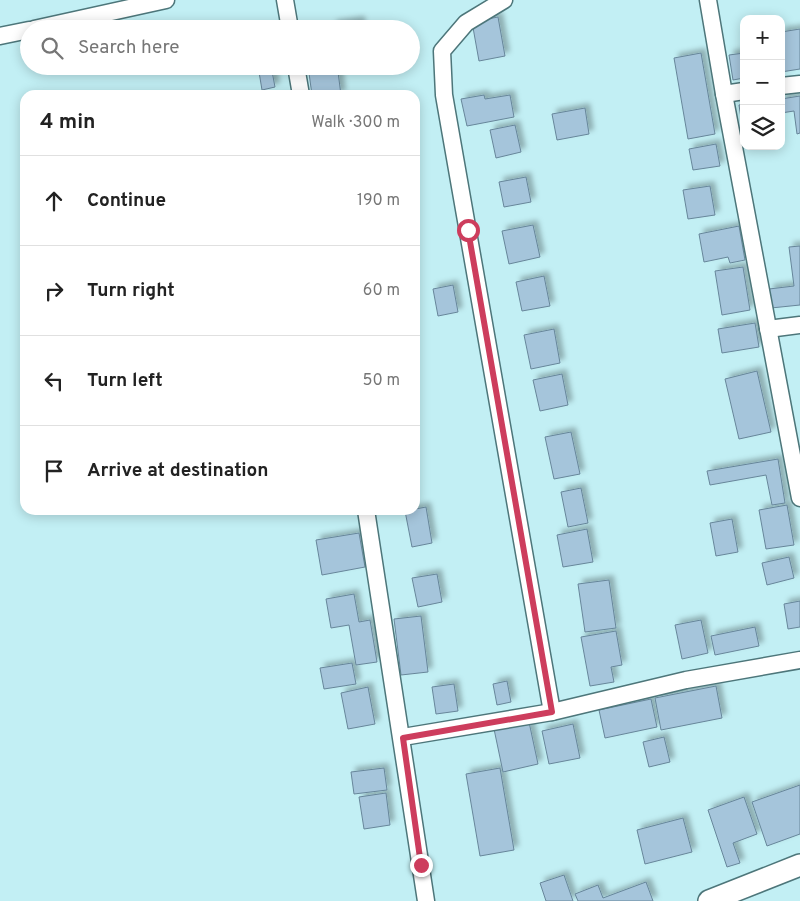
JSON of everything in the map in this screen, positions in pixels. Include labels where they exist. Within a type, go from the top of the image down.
[{"type":"main road","points":[[709,901],[800,865]]},
{"type":"street","points":[[75,20],[166,0]]},
{"type":"street","points":[[286,0],[289,20]]},
{"type":"street","points":[[504,0],[466,24],[442,51],[444,95],[552,712]]},
{"type":"street","points":[[708,0],[800,498]]},
{"type":"street","points":[[0,36],[20,32]]},
{"type":"street","points":[[297,75],[299,90]]},
{"type":"street","points":[[785,86],[800,84]]},
{"type":"street","points":[[724,94],[740,92]]},
{"type":"street","points":[[768,329],[800,325]]},
{"type":"street","points":[[367,515],[403,738],[426,901]]},
{"type":"street","points":[[403,738],[552,712],[686,680],[800,660]]},
{"type":"building","points":[[498,17],[505,56],[479,61],[472,22]]},
{"type":"building","points":[[800,29],[800,69],[785,71],[785,31]]},
{"type":"building","points":[[701,53],[715,134],[688,139],[674,58]]},
{"type":"building","points":[[740,54],[740,79],[733,80],[729,55]]},
{"type":"building","points":[[260,75],[273,75],[275,87],[262,90]]},
{"type":"building","points":[[309,75],[338,75],[340,90],[311,90]]},
{"type":"building","points":[[484,95],[485,99],[510,95],[514,117],[467,126],[461,99]]},
{"type":"building","points":[[800,96],[800,133],[797,134],[794,111],[785,112],[785,98]]},
{"type":"building","points":[[585,108],[589,134],[557,140],[552,114]]},
{"type":"building","points":[[515,125],[521,152],[496,158],[490,130]]},
{"type":"building","points":[[716,144],[720,166],[693,170],[689,149]]},
{"type":"building","points":[[526,177],[531,202],[504,207],[499,182]]},
{"type":"building","points":[[710,186],[715,215],[688,219],[683,190]]},
{"type":"building","points":[[533,225],[540,257],[509,264],[502,231]]},
{"type":"building","points":[[739,226],[745,260],[730,263],[728,257],[704,262],[699,234]]},
{"type":"building","points":[[800,246],[800,305],[771,308],[769,289],[794,286],[789,247]]},
{"type":"building","points":[[743,267],[750,310],[722,315],[715,271]]},
{"type":"building","points":[[544,276],[550,306],[522,311],[516,282]]},
{"type":"building","points":[[453,285],[458,312],[438,316],[433,289]]},
{"type":"building","points":[[755,323],[759,347],[722,353],[718,329]]},
{"type":"building","points":[[554,329],[560,363],[531,369],[524,335]]},
{"type":"building","points":[[757,371],[771,432],[739,439],[725,379]]},
{"type":"building","points":[[562,374],[568,405],[540,411],[533,380]]},
{"type":"building","points":[[571,432],[580,474],[554,479],[545,437]]},
{"type":"building","points":[[778,459],[785,503],[772,505],[766,475],[710,485],[707,471]]},
{"type":"building","points":[[581,488],[588,523],[568,527],[561,492]]},
{"type":"building","points":[[787,505],[794,545],[766,549],[759,510]]},
{"type":"building","points":[[426,507],[432,543],[412,547],[406,515],[420,515],[420,508]]},
{"type":"building","points":[[732,519],[738,552],[716,556],[710,523]]},
{"type":"building","points":[[587,529],[593,562],[563,567],[557,535]]},
{"type":"building","points":[[359,533],[365,567],[322,575],[316,540]]},
{"type":"building","points":[[789,557],[794,578],[767,585],[762,563]]},
{"type":"building","points":[[437,574],[442,602],[418,607],[412,578]]},
{"type":"building","points":[[609,580],[616,628],[585,632],[578,584]]},
{"type":"building","points":[[354,594],[359,622],[370,620],[377,662],[356,665],[349,625],[331,628],[326,599]]},
{"type":"building","points":[[800,601],[800,627],[788,629],[784,604]]},
{"type":"building","points":[[421,616],[428,672],[401,675],[394,619]]},
{"type":"building","points":[[701,620],[708,653],[682,659],[675,625]]},
{"type":"building","points":[[755,627],[759,646],[715,655],[711,636]]},
{"type":"building","points":[[616,631],[622,665],[611,667],[614,682],[590,686],[581,637]]},
{"type":"building","points":[[352,663],[356,684],[324,689],[320,668]]},
{"type":"building","points":[[507,681],[511,702],[497,705],[493,684]]},
{"type":"building","points":[[454,684],[458,711],[436,714],[432,687]]},
{"type":"building","points":[[716,686],[722,718],[661,730],[655,698]]},
{"type":"building","points":[[368,687],[375,724],[348,729],[341,693]]},
{"type":"building","points":[[651,699],[657,727],[605,738],[599,710]]},
{"type":"building","points":[[529,722],[538,764],[503,772],[494,729]]},
{"type":"building","points":[[573,724],[580,758],[549,764],[542,731]]},
{"type":"building","points":[[664,737],[670,762],[649,767],[643,742]]},
{"type":"building","points":[[384,768],[387,790],[354,794],[351,772]]},
{"type":"building","points":[[500,768],[514,850],[480,856],[466,774]]},
{"type":"building","points":[[800,785],[800,834],[767,846],[752,802]]},
{"type":"building","points":[[386,793],[390,825],[364,829],[359,797]]},
{"type":"building","points":[[744,797],[757,834],[733,843],[740,863],[727,867],[708,810]]},
{"type":"building","points":[[683,818],[692,852],[645,864],[637,830]]},
{"type":"building","points":[[564,875],[573,901],[546,901],[540,883]]},
{"type":"building","points":[[646,882],[653,901],[578,901],[575,894],[598,885],[603,898]]},
{"type":"route","points":[[421,865],[403,738],[552,712],[468,230]]}]
